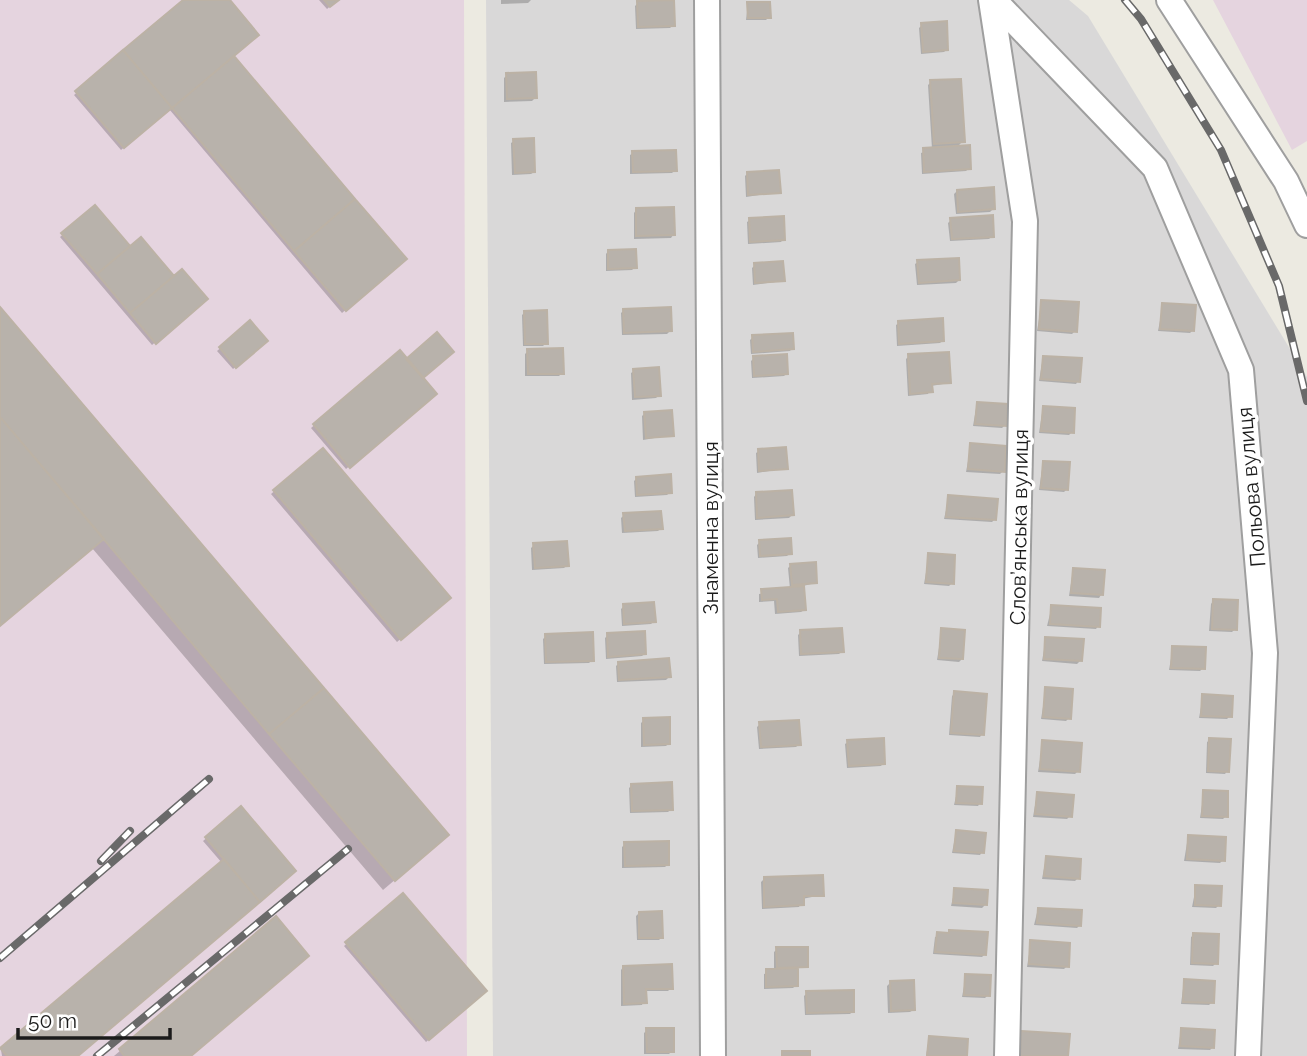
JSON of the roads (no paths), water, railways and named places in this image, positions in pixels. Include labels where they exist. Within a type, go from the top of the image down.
[{"type":"street","name":"Знаменна вулиця","points":[[706,0],[713,1056]]},
{"type":"street","name":"Слов’янська вулиця","points":[[992,0],[1025,221],[1007,1056]]},
{"type":"street","name":"Польова вулиця","points":[[992,0],[1155,168],[1241,370],[1265,653],[1248,1056]]},
{"type":"street","points":[[1168,0],[1286,181],[1307,225]]},
{"type":"railway","points":[[1125,0],[1141,19],[1221,150],[1279,286],[1307,401]]},
{"type":"railway","points":[[0,958],[209,779]]},
{"type":"railway","points":[[101,861],[130,831]]},
{"type":"railway","points":[[97,1056],[348,849]]}]
